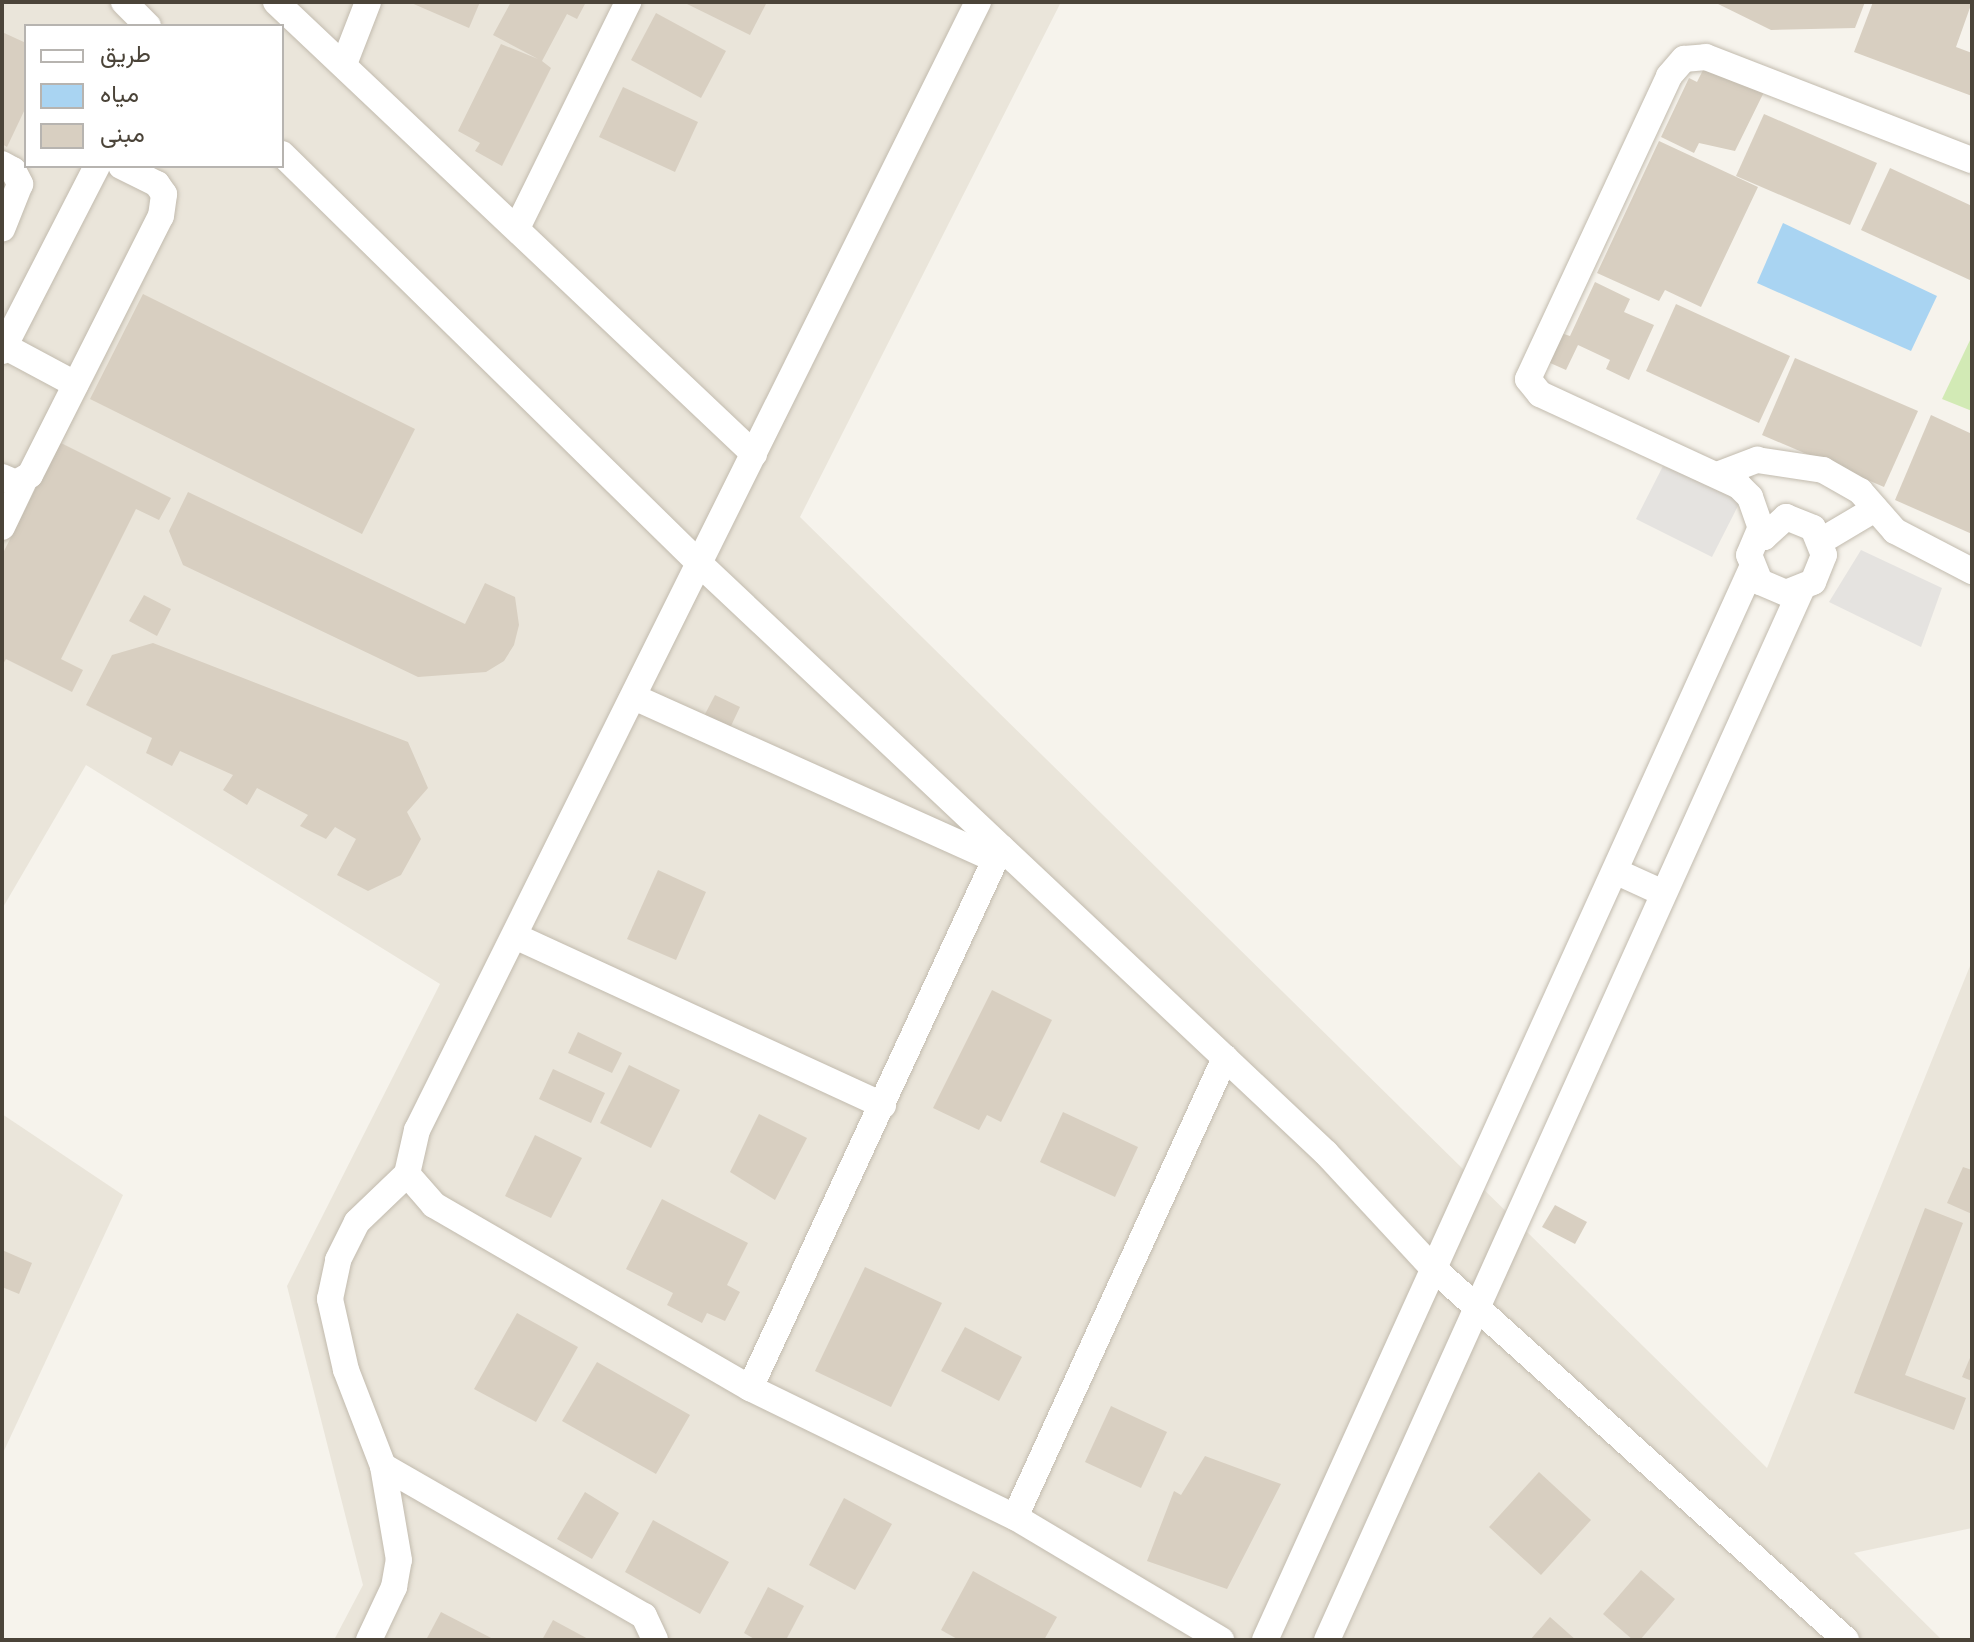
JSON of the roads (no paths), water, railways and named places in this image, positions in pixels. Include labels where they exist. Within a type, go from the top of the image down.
[{"type":"street","points":[[124,2],[146,24]]},
{"type":"street","points":[[276,2],[518,226],[754,454]]},
{"type":"street","points":[[344,64],[368,2]]},
{"type":"street","points":[[518,226],[628,2]]},
{"type":"street","points":[[369,1640],[394,1587],[399,1560],[383,1466],[346,1370],[330,1299],[338,1260],[357,1222],[407,1174],[417,1130],[702,566],[754,454],[978,2]]},
{"type":"street","points":[[1764,537],[1750,497],[1720,474],[1540,394],[1528,379],[1675,67],[1694,56],[1706,57],[1972,160]]},
{"type":"street","points":[[284,156],[998,853],[1326,1153],[1433,1268],[1846,1640]]},
{"type":"street","points":[[2,164],[13,170],[20,184],[2,229]]},
{"type":"street","points":[[75,384],[3,349],[96,168]]},
{"type":"street","points":[[2,527],[13,480],[75,384],[164,204],[157,184],[125,168]]},
{"type":"street","points":[[1720,474],[1757,460],[1793,463],[1844,480],[1895,531],[1972,571]]},
{"type":"street","points":[[1821,541],[1875,509]]},
{"type":"street","points":[[1327,1640],[1475,1305],[1801,590],[1821,569],[1821,541],[1813,528],[1786,517],[1764,537]]},
{"type":"street","points":[[1265,1640],[1617,872],[1751,570],[1751,541],[1760,529],[1764,537]]},
{"type":"street","points":[[1751,570],[1772,590],[1801,590]]},
{"type":"street","points":[[636,698],[998,853]]},
{"type":"street","points":[[750,1388],[998,853]]},
{"type":"street","points":[[1617,872],[1663,893]]},
{"type":"street","points":[[517,937],[883,1105]]},
{"type":"street","points":[[1015,1517],[1225,1058]]},
{"type":"street","points":[[407,1174],[434,1205],[750,1388],[1015,1517],[1221,1640]]},
{"type":"street","points":[[383,1466],[644,1616],[655,1640]]},
{"type":"water","points":[[1783,223],[1937,296],[1911,351],[1757,283]]}]
